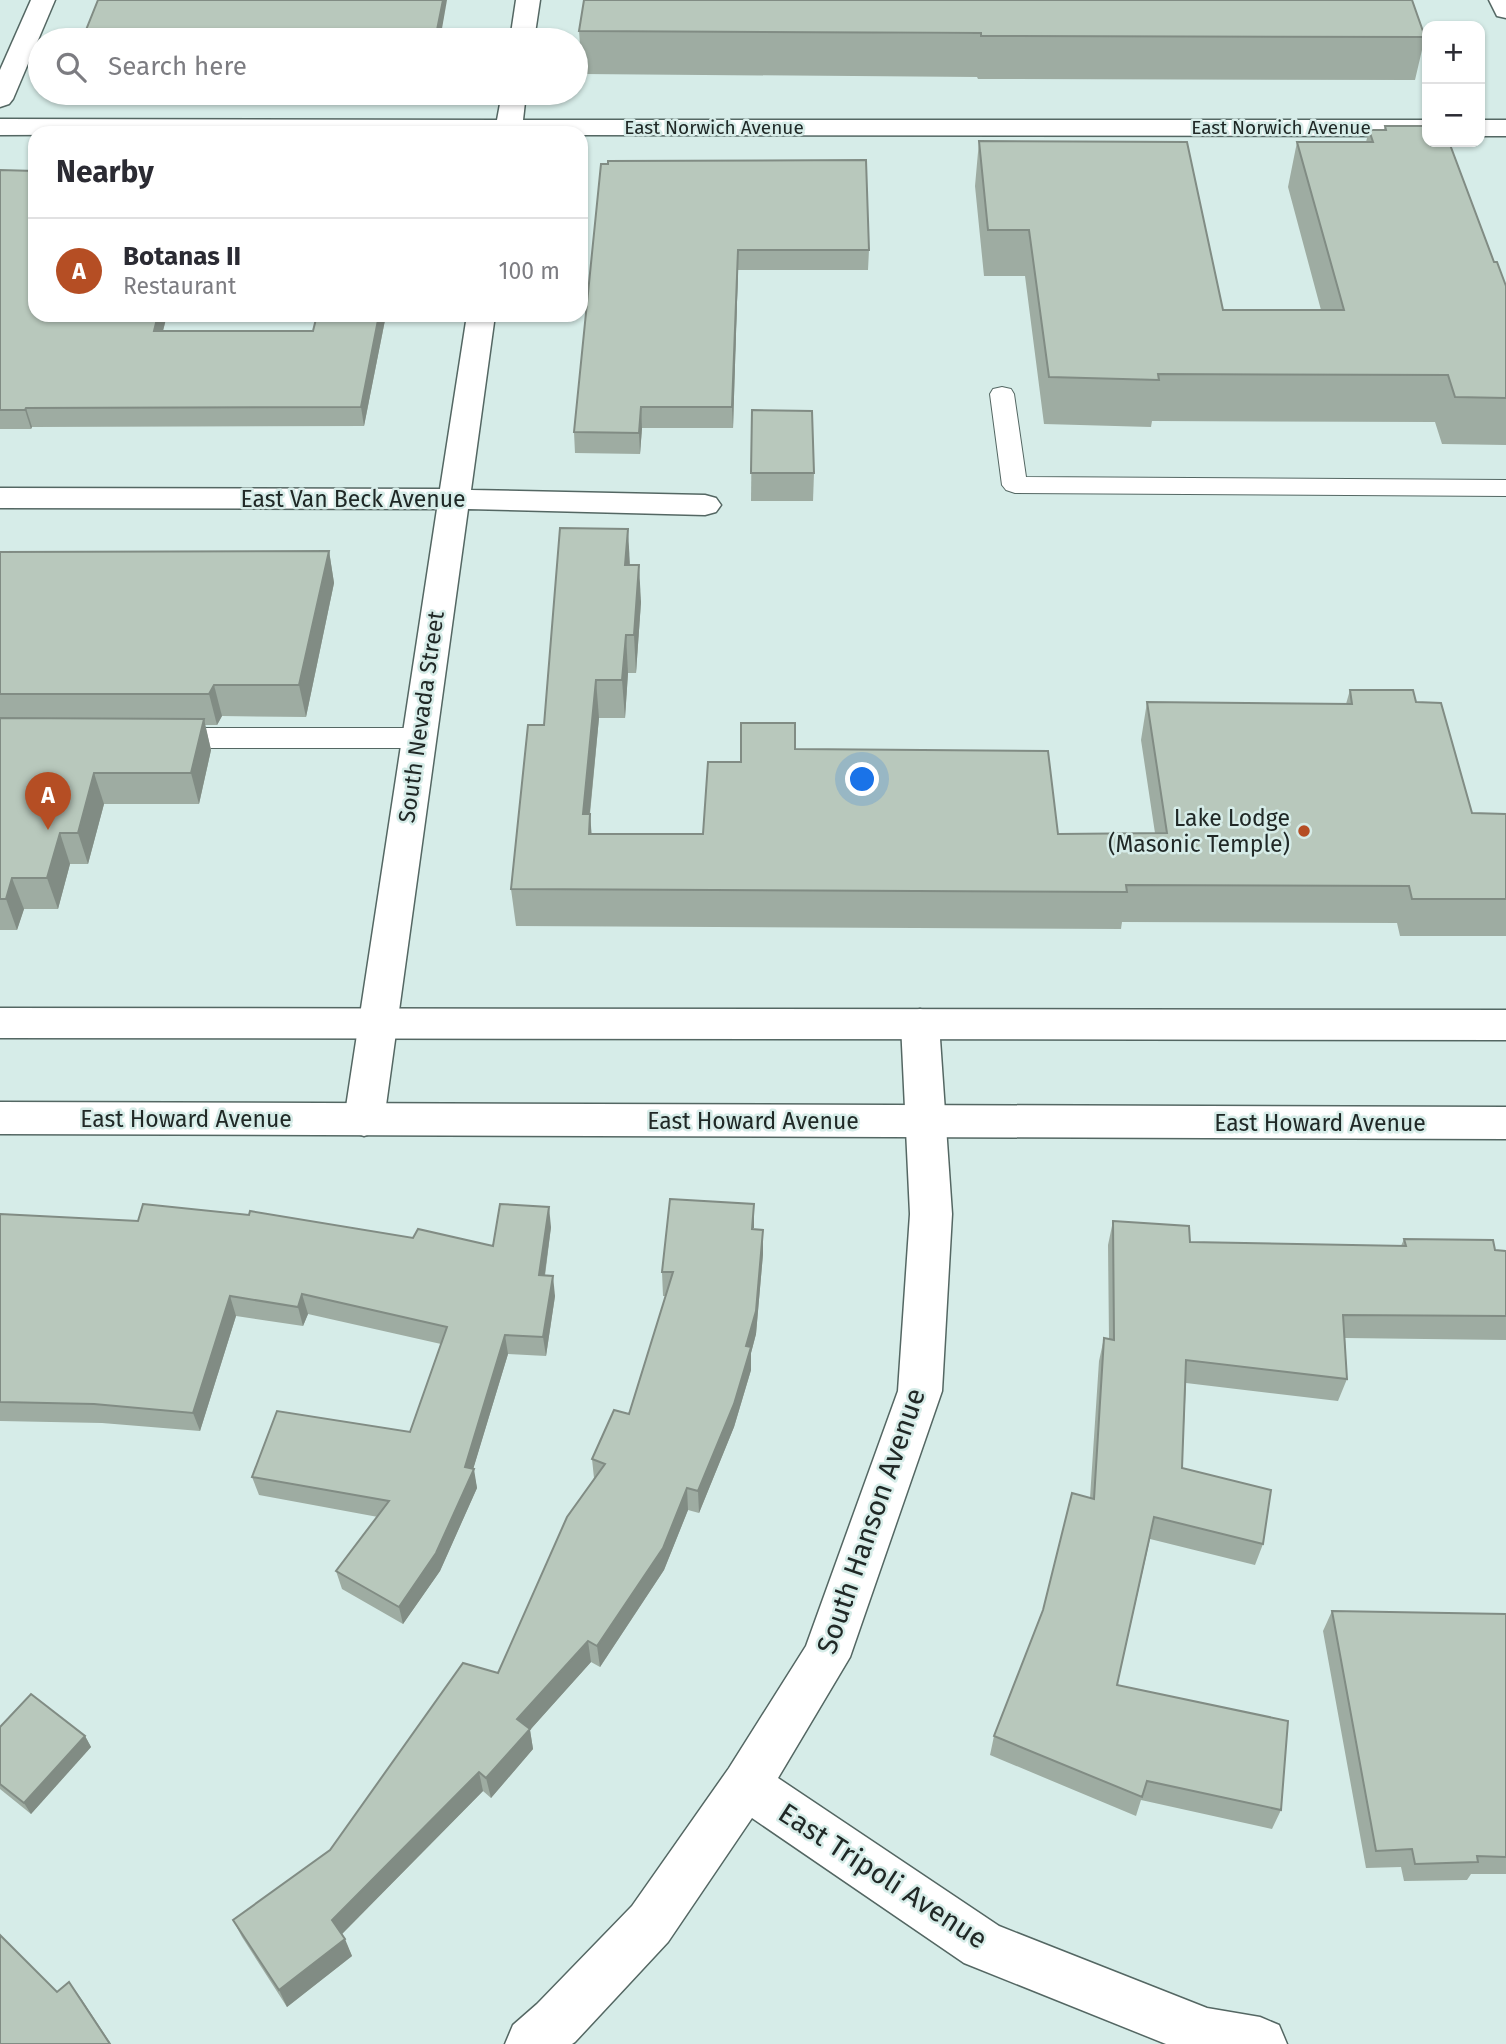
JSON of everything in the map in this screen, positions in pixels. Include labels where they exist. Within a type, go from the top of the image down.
[{"type":"street","points":[[31,28],[43,0]]},
{"type":"street","points":[[524,28],[528,0]]},
{"type":"street","points":[[1501,0],[1506,11]]},
{"type":"street","points":[[0,99],[28,35]]},
{"type":"street","points":[[510,126],[512,105]]},
{"type":"street","name":"East Norwich Avenue","points":[[0,127],[28,127]]},
{"type":"street","name":"East Norwich Avenue","points":[[588,130],[1422,128]]},
{"type":"street","points":[[1485,128],[1506,128]]},
{"type":"street","name":"South Nevada Street","points":[[363,1120],[480,322]]},
{"type":"street","name":"East Van Beck Avenue","points":[[0,498],[453,499],[705,505]]},
{"type":"street","points":[[0,1023],[1506,1025]]},
{"type":"street","name":"South Hanson Avenue","points":[[532,2044],[556,2023],[650,1924],[746,1785],[827,1657],[919,1391],[931,1214],[920,1024]]},
{"type":"street","name":"East Howard Avenue","points":[[0,1118],[1506,1124]]},
{"type":"street","name":"East Tripoli Avenue","points":[[746,1785],[982,1945],[1208,2035],[1260,2044]]},
{"type":"lane","points":[[1002,394],[1015,485],[1506,488]]},
{"type":"lane","points":[[137,737],[418,738]]},
{"type":"building","points":[[98,0],[443,0],[437,28],[87,28]]},
{"type":"building","points":[[584,0],[1412,0],[1422,28],[1422,37],[981,36],[981,33],[588,31],[588,28],[579,28]]},
{"type":"building","points":[[1385,126],[1422,126],[1422,147],[1451,147],[1494,262],[1497,262],[1506,286],[1506,398],[1455,397],[1448,375],[1158,374],[1159,380],[1049,377],[1029,230],[988,230],[979,141],[1187,142],[1223,310],[1344,310],[1297,142],[1373,142],[1369,130],[1386,130]]},
{"type":"building","points":[[866,160],[869,250],[738,250],[732,407],[641,407],[639,433],[574,432],[585,322],[588,322],[588,293],[601,164],[608,164],[608,161]]},
{"type":"building","points":[[0,170],[28,171],[28,322],[156,322],[154,331],[313,331],[315,322],[378,322],[361,407],[0,410]]},
{"type":"building","points":[[752,410],[812,411],[814,473],[751,473]]},
{"type":"building","points":[[560,528],[628,529],[625,565],[639,565],[634,635],[626,635],[622,680],[596,680],[583,814],[590,814],[589,834],[703,834],[708,762],[741,762],[741,723],[795,723],[795,749],[1048,751],[1058,834],[1167,833],[1147,702],[1352,704],[1350,690],[1413,690],[1416,702],[1441,703],[1472,813],[1506,814],[1506,899],[1412,899],[1409,886],[1126,885],[1127,892],[511,889],[528,725],[544,725]]},
{"type":"building","points":[[329,551],[299,685],[214,685],[209,694],[0,694],[0,552]]},
{"type":"building","points":[[0,718],[204,719],[191,773],[94,773],[78,833],[60,833],[47,878],[12,878],[6,899],[0,899]]},
{"type":"building","points":[[670,1199],[754,1204],[752,1229],[763,1230],[756,1311],[746,1346],[751,1347],[734,1404],[698,1491],[687,1488],[663,1548],[597,1646],[588,1641],[517,1719],[530,1729],[486,1778],[479,1772],[332,1920],[345,1939],[279,1990],[233,1920],[330,1850],[463,1663],[498,1673],[567,1517],[605,1464],[592,1459],[614,1410],[629,1414],[673,1272],[662,1272]]},
{"type":"building","points":[[143,1204],[249,1215],[250,1211],[413,1238],[418,1229],[493,1246],[500,1204],[549,1207],[539,1275],[553,1276],[543,1337],[505,1335],[465,1467],[474,1469],[436,1553],[399,1607],[336,1571],[389,1501],[252,1477],[277,1411],[410,1432],[447,1327],[302,1294],[298,1307],[230,1296],[193,1413],[94,1404],[0,1402],[0,1214],[138,1221]]},
{"type":"building","points":[[1113,1221],[1189,1226],[1190,1242],[1406,1246],[1404,1239],[1493,1240],[1495,1250],[1506,1251],[1506,1316],[1343,1315],[1347,1379],[1186,1360],[1182,1468],[1271,1490],[1263,1544],[1154,1517],[1117,1685],[1288,1721],[1281,1810],[1147,1781],[1142,1797],[994,1736],[1043,1610],[1072,1493],[1094,1499],[1104,1338],[1114,1340]]},
{"type":"building","points":[[1332,1611],[1506,1614],[1506,1857],[1477,1856],[1478,1862],[1415,1864],[1412,1849],[1376,1851]]},
{"type":"building","points":[[31,1694],[85,1736],[24,1803],[0,1784],[0,1727]]},
{"type":"building","points":[[0,1935],[57,1992],[69,1982],[110,2044],[0,2044]]},
{"type":"place","name":"Botanas II","points":[[48,830]]},
{"type":"place","name":"Lake Lodge (Masonic Temple)","points":[[1304,831]]}]
